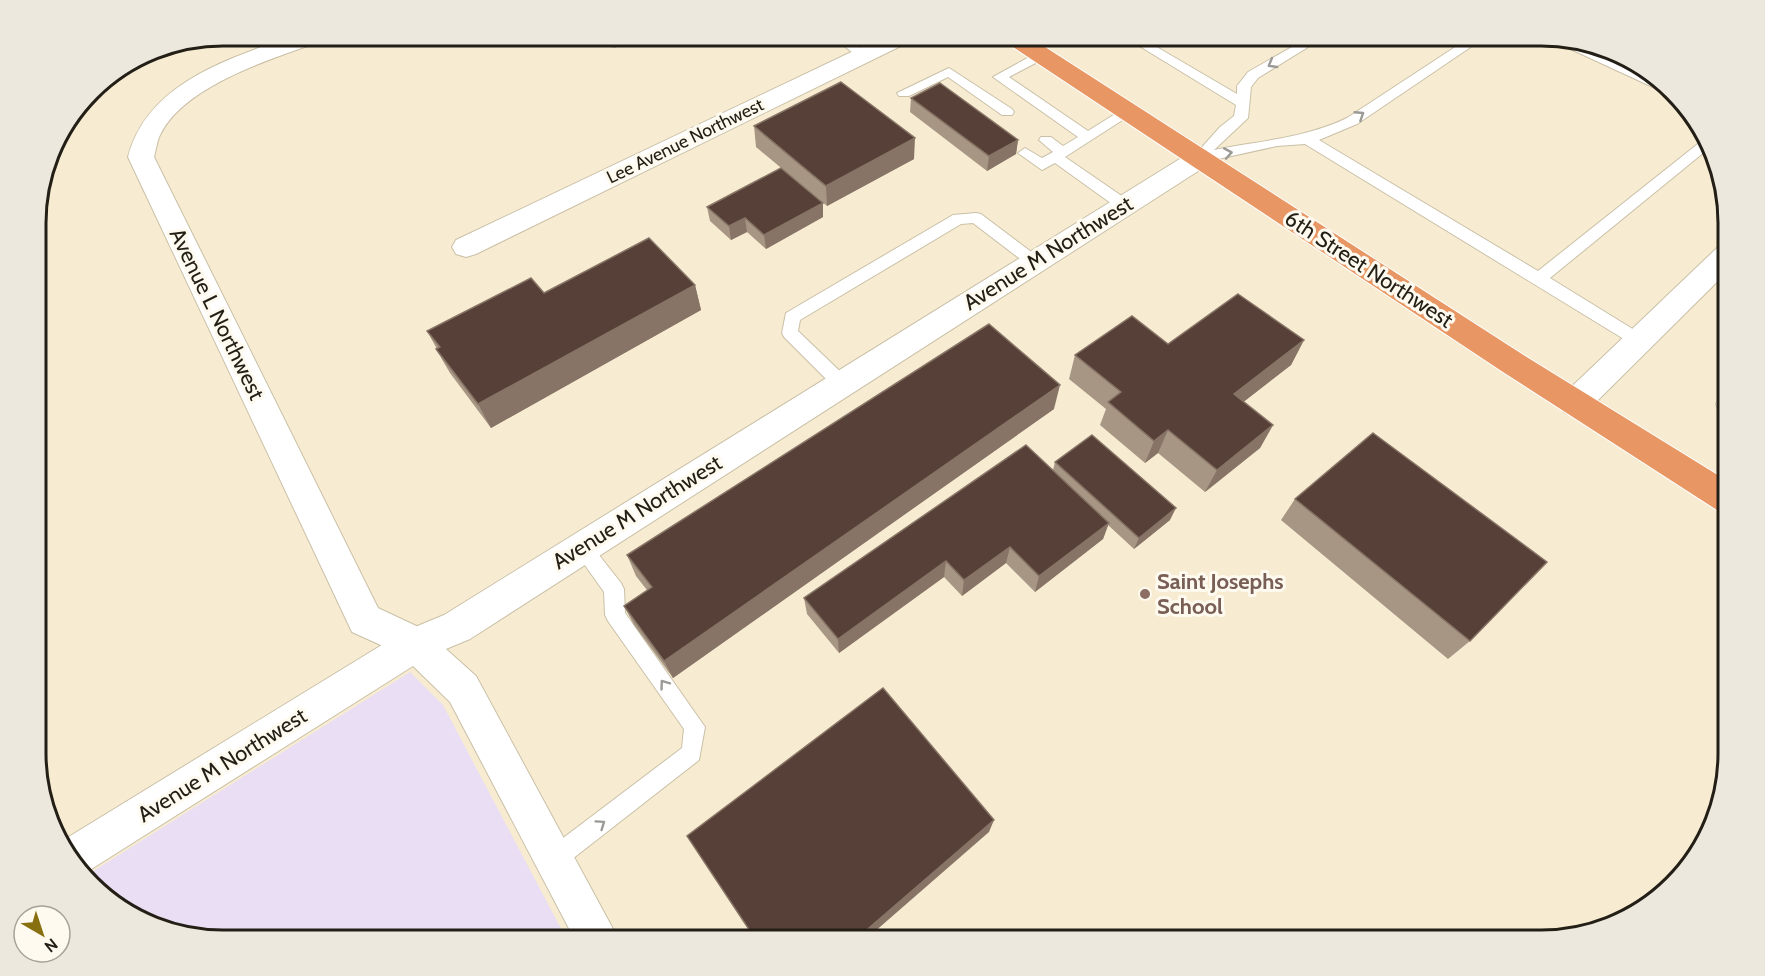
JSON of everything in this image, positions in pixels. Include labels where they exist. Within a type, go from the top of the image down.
[{"type":"highway","name":"6th Street Northwest","points":[[1028,47],[1575,403],[1718,493]]},
{"type":"street","name":"Avenue L Northwest","points":[[283,47],[241,62],[176,98],[148,132],[141,157],[365,620],[416,644],[463,689],[592,930]]},
{"type":"street","name":"Lee Avenue Northwest","points":[[466,247],[854,47]]},
{"type":"street","name":"Avenue M Northwest","points":[[78,854],[416,644],[457,627],[1033,261],[1200,158]]},
{"type":"street","points":[[1575,403],[1718,264]]},
{"type":"lane","points":[[1147,47],[1243,104]]},
{"type":"lane","points":[[1200,158],[1225,130],[1240,118],[1244,86],[1253,75],[1301,47]]},
{"type":"lane","points":[[1200,158],[1276,142],[1307,139],[1330,132],[1352,121],[1464,47]]},
{"type":"lane","points":[[970,93],[1040,55]]},
{"type":"lane","points":[[1595,55],[1636,74]]},
{"type":"lane","points":[[904,93],[949,72],[970,93],[1007,112]]},
{"type":"lane","points":[[1000,77],[1088,137]]},
{"type":"lane","points":[[1025,153],[1042,165],[1128,112]]},
{"type":"lane","points":[[1307,139],[1638,340]]},
{"type":"lane","points":[[1046,140],[1059,154],[1124,205]]},
{"type":"lane","points":[[1539,279],[1701,147]]},
{"type":"lane","points":[[841,383],[790,333],[792,317],[958,219],[976,218],[1033,261]]},
{"type":"lane","points":[[554,859],[692,753],[695,727],[615,615],[614,589],[581,547]]},
{"type":"shaded area","points":[[410,672],[443,705],[562,930],[223,930],[200,928],[156,916],[135,906],[116,893],[93,871]]},
{"type":"building","points":[[841,82],[915,138],[826,186],[754,126]]},
{"type":"building","points":[[940,83],[1018,140],[989,156],[911,98]]},
{"type":"building","points":[[781,168],[823,203],[764,235],[745,218],[729,226],[707,207]]},
{"type":"building","points":[[649,238],[695,285],[478,404],[436,349],[440,347],[427,331],[531,278],[544,293]]},
{"type":"building","points":[[1238,294],[1304,340],[1234,394],[1273,425],[1217,470],[1168,430],[1154,441],[1108,402],[1121,392],[1075,355],[1132,316],[1168,344]]},
{"type":"building","points":[[989,324],[1060,385],[664,661],[624,606],[652,587],[627,555]]},
{"type":"building","points":[[1373,433],[1547,562],[1470,641],[1295,499]]},
{"type":"building","points":[[1092,435],[1176,508],[1139,538],[1055,462]]},
{"type":"building","points":[[1026,445],[1109,523],[1039,576],[1010,547],[964,580],[946,561],[838,639],[804,598]]},
{"type":"building","points":[[883,688],[994,820],[867,930],[749,930],[687,836]]},
{"type":"place","name":"Saint Josephs School","points":[[1145,594]]}]
